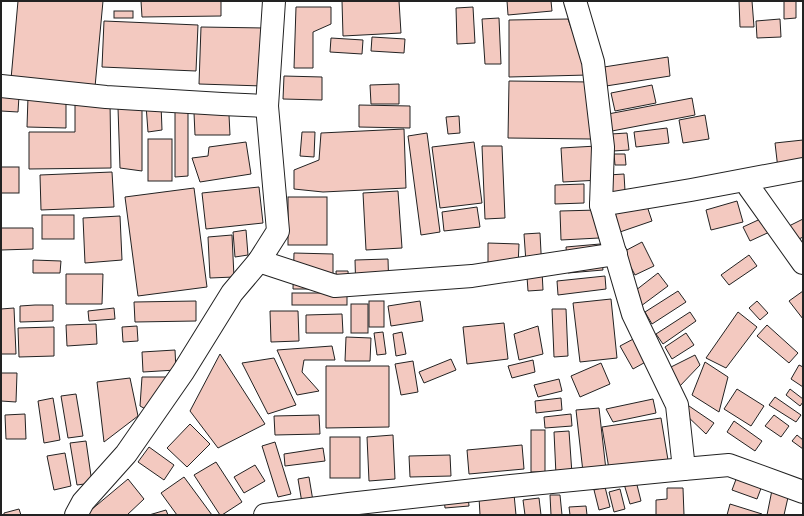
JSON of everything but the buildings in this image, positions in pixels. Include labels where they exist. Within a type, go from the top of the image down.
[{"type":"street","points":[[76,515],[83,502],[126,454],[183,372],[232,292],[259,261],[278,231],[268,106],[274,1]]},
{"type":"street","points":[[575,1],[593,62],[603,147],[601,205],[633,314],[677,405],[684,469]]},
{"type":"street","points":[[1,86],[114,97],[268,106]]},
{"type":"street","points":[[601,205],[803,169]]},
{"type":"street","points":[[749,187],[803,263]]},
{"type":"street","points":[[259,261],[335,286],[472,276],[616,254]]},
{"type":"street","points":[[265,515],[503,487],[729,465],[803,492]]}]
